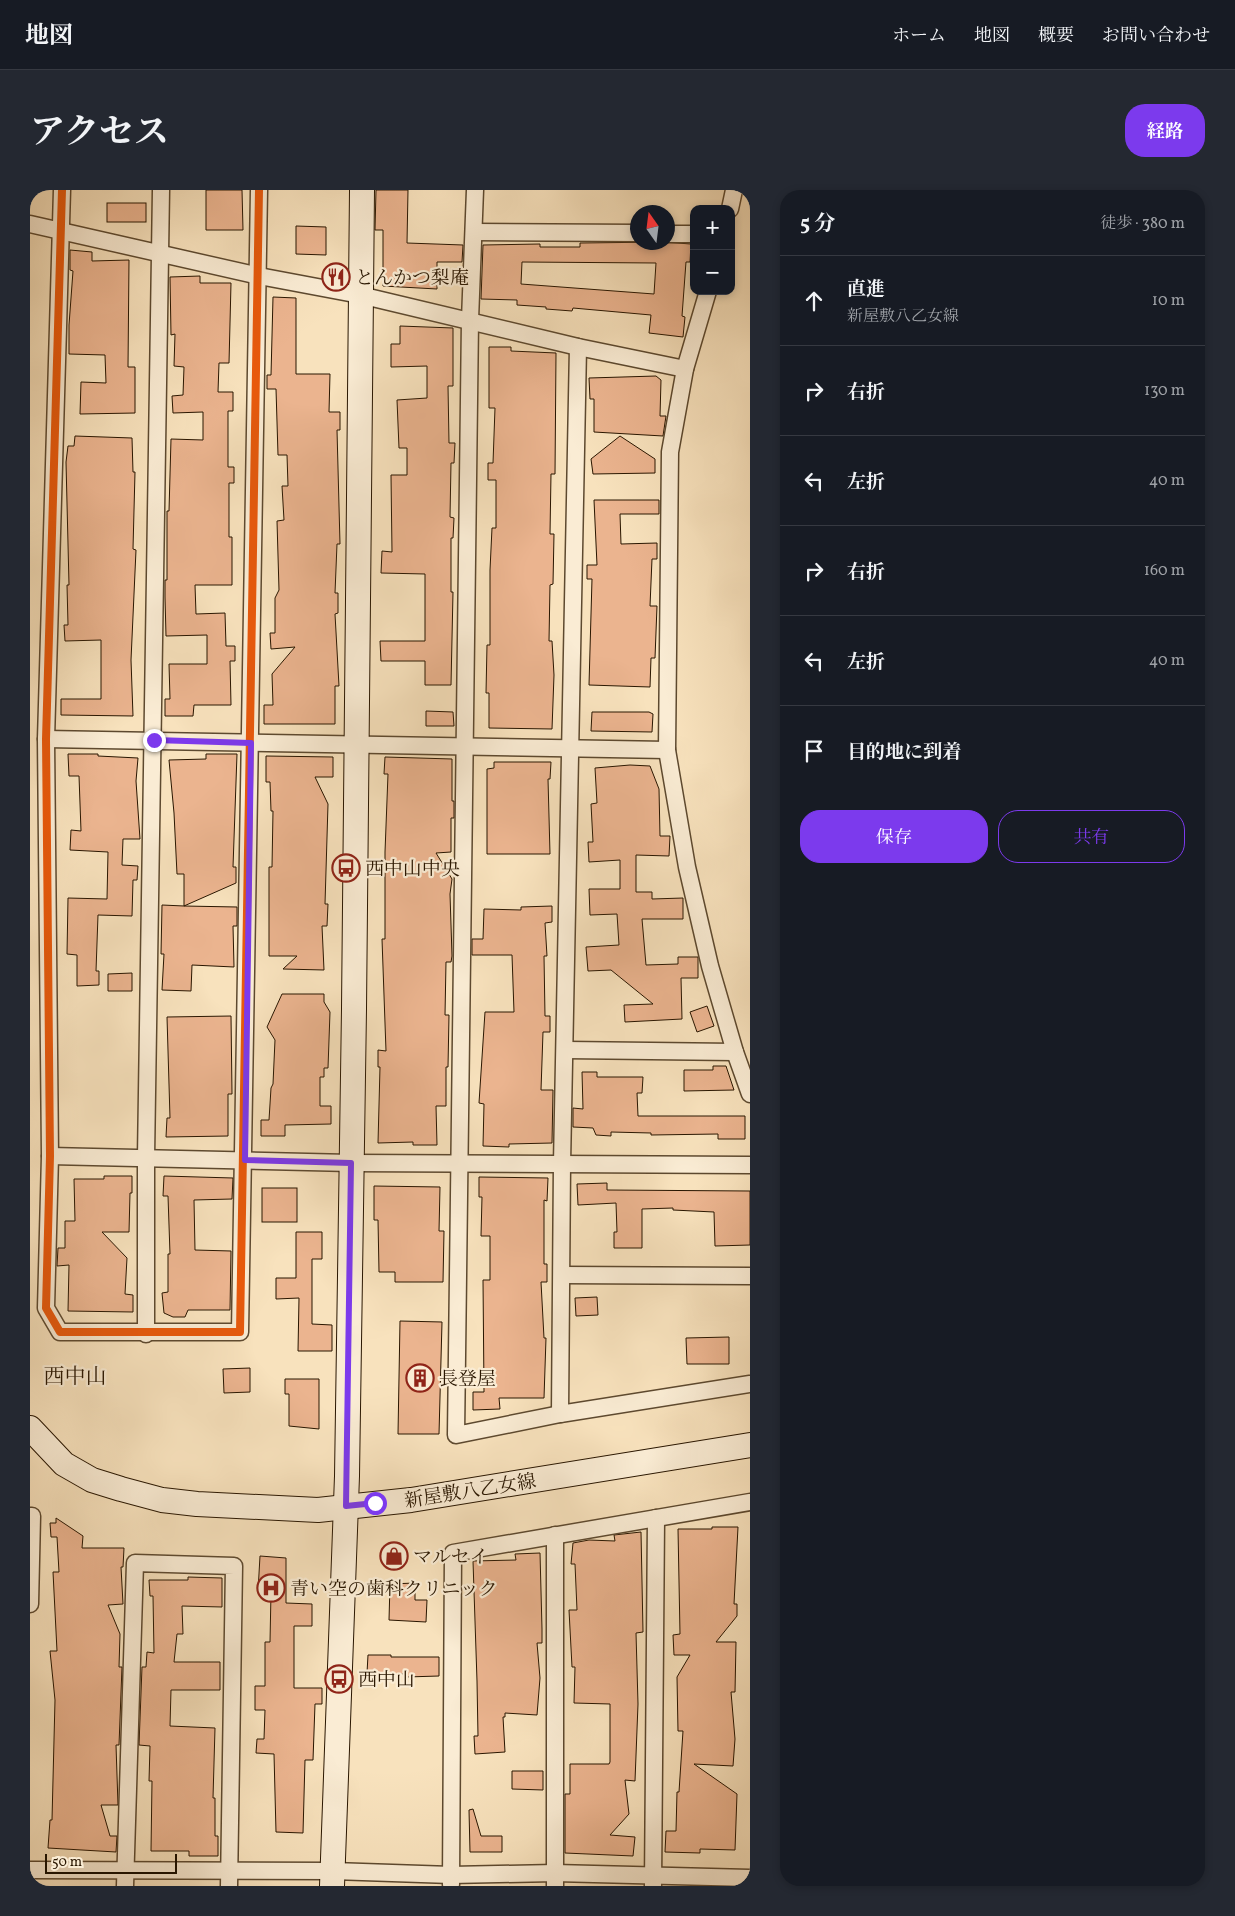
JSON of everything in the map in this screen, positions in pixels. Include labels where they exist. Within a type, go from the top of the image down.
[{"type":"street","points":[[62,190],[46,739],[50,1156],[46,1308],[60,1332],[146,1334],[240,1332],[245,1160],[259,190]]},
{"type":"street","points":[[146,1334],[146,1157],[154,740],[161,190]]},
{"type":"street","points":[[333,1878],[346,1506],[357,745],[362,190]]},
{"type":"street","points":[[475,190],[470,320],[456,1435],[560,1414],[750,1384]]},
{"type":"street","points":[[731,205],[734,190]]},
{"type":"street","points":[[30,224],[259,276],[360,295],[470,320],[578,348],[684,369]]},
{"type":"street","points":[[474,232],[630,233]]},
{"type":"street","points":[[675,234],[690,234]]},
{"type":"street","points":[[707,295],[684,369],[670,452],[667,750],[687,867],[710,966],[735,1052],[750,1094]]},
{"type":"street","points":[[560,1414],[569,747],[578,348]]},
{"type":"street","points":[[46,739],[667,750]]},
{"type":"street","points":[[566,1050],[735,1052]]},
{"type":"street","points":[[50,1156],[351,1163],[459,1162],[750,1165]]},
{"type":"street","points":[[562,1275],[750,1276]]},
{"type":"street","name":"新屋敷八乙女線","points":[[30,1428],[64,1464],[92,1480],[154,1498],[197,1504],[318,1510],[411,1500],[750,1445]]},
{"type":"street","points":[[451,1880],[453,1552],[750,1502]]},
{"type":"street","points":[[30,1516],[32,1516],[30,1604]]},
{"type":"street","points":[[653,1881],[656,1518]]},
{"type":"street","points":[[554,1535],[555,1879]]},
{"type":"street","points":[[125,1878],[135,1563],[234,1566],[229,1879]]},
{"type":"street","points":[[30,1870],[125,1878],[653,1881],[750,1878]]},
{"type":"building","points":[[206,190],[242,190],[243,230],[206,230]]},
{"type":"building","points":[[376,190],[408,190],[407,243],[463,245],[462,262],[437,262],[437,289],[383,286],[383,230],[375,230]]},
{"type":"building","points":[[107,203],[146,203],[146,222],[107,222]]},
{"type":"building","points":[[296,226],[326,227],[326,255],[296,254]]},
{"type":"building","points":[[630,242],[630,250],[675,250],[675,243],[690,244],[690,262],[686,262],[682,316],[685,317],[683,337],[649,333],[651,315],[573,308],[572,311],[546,309],[546,307],[517,305],[517,300],[481,299],[483,245],[540,244],[540,247],[580,247],[580,243]],"holes":[[[522,262],[656,263],[654,294],[521,284]]]},
{"type":"building","points":[[70,250],[92,252],[92,261],[129,260],[128,367],[135,367],[135,413],[80,414],[81,382],[106,383],[105,355],[69,354],[73,271],[70,270]]},
{"type":"building","points":[[200,276],[200,283],[231,283],[229,363],[219,363],[218,392],[233,392],[233,411],[228,411],[228,467],[234,467],[234,483],[229,483],[229,537],[232,537],[232,585],[195,585],[196,614],[225,613],[226,646],[235,646],[235,661],[230,661],[231,705],[194,705],[193,716],[165,716],[165,699],[170,699],[169,664],[207,664],[207,635],[166,636],[165,597],[171,439],[203,440],[203,412],[173,413],[172,396],[183,395],[184,367],[174,366],[175,334],[171,335],[170,277]]},
{"type":"building","points":[[273,297],[296,298],[296,374],[330,374],[329,412],[340,412],[340,430],[337,430],[340,544],[337,544],[335,593],[338,593],[338,613],[335,614],[339,686],[335,686],[335,724],[264,724],[264,705],[273,705],[272,674],[295,647],[271,649],[270,633],[275,633],[275,598],[279,590],[277,521],[284,520],[282,486],[288,486],[287,455],[278,455],[276,389],[267,389],[267,375],[271,375]]},
{"type":"building","points":[[400,326],[453,328],[453,386],[448,386],[449,443],[455,443],[454,463],[451,463],[450,517],[454,518],[453,538],[451,538],[451,592],[453,592],[451,685],[425,685],[425,661],[381,661],[380,641],[425,641],[425,574],[381,573],[382,551],[392,552],[391,475],[407,475],[407,448],[399,448],[397,400],[427,398],[427,366],[391,367],[391,344],[400,344]]},
{"type":"building","points":[[489,347],[511,347],[511,351],[556,353],[555,474],[551,474],[550,534],[554,534],[553,584],[550,585],[549,641],[552,641],[554,675],[552,729],[489,728],[489,693],[486,693],[487,645],[490,645],[490,570],[492,528],[496,528],[496,480],[488,480],[488,463],[493,463],[495,408],[489,408]]},
{"type":"building","points":[[656,376],[661,380],[660,416],[666,416],[663,436],[594,432],[594,399],[590,399],[589,378]]},
{"type":"building","points":[[75,436],[132,438],[133,472],[135,472],[133,549],[136,550],[131,660],[133,716],[61,715],[61,699],[101,699],[101,640],[65,641],[64,625],[68,625],[67,585],[69,585],[66,462],[68,446],[74,446]]},
{"type":"building","points":[[620,436],[655,459],[655,473],[593,474],[591,459]]},
{"type":"building","points":[[594,500],[659,500],[659,514],[620,514],[621,544],[657,543],[657,559],[652,559],[650,606],[657,606],[655,658],[651,658],[650,687],[589,685],[592,579],[587,579],[587,565],[597,565]]},
{"type":"building","points":[[426,711],[453,712],[454,726],[426,726]]},
{"type":"building","points":[[592,712],[649,712],[653,714],[652,732],[591,731]]},
{"type":"building","points":[[68,754],[98,754],[98,756],[138,758],[136,781],[140,839],[123,839],[122,865],[138,866],[137,880],[133,880],[132,916],[98,915],[96,971],[99,971],[99,985],[77,986],[77,955],[67,954],[68,898],[107,899],[108,852],[70,850],[71,830],[81,831],[79,776],[69,776]]},
{"type":"building","points":[[206,754],[237,754],[233,867],[236,867],[236,883],[184,906],[184,874],[177,874],[169,760],[206,759]]},
{"type":"building","points":[[266,756],[333,757],[333,777],[315,777],[328,804],[325,904],[328,904],[327,926],[322,926],[324,970],[283,969],[297,956],[269,956],[269,867],[272,867],[273,811],[271,811],[270,782],[266,782]]},
{"type":"building","points":[[385,757],[452,759],[454,818],[451,818],[451,852],[436,853],[452,879],[450,894],[452,956],[451,962],[446,962],[445,1015],[449,1015],[446,1106],[436,1106],[437,1145],[413,1145],[413,1142],[378,1143],[380,1067],[378,1067],[378,1050],[386,1051],[382,939],[385,939],[385,852],[388,774],[384,774]]},
{"type":"building","points":[[494,762],[551,762],[550,779],[548,779],[550,854],[487,854],[487,769],[494,768]]},
{"type":"building","points":[[630,765],[650,766],[659,789],[660,836],[670,836],[669,856],[636,855],[636,892],[652,892],[652,899],[683,898],[683,919],[642,919],[646,965],[678,964],[678,957],[698,957],[698,978],[681,978],[682,1019],[625,1022],[624,1005],[653,1004],[611,970],[588,971],[586,947],[619,945],[617,914],[590,915],[589,889],[620,889],[620,860],[589,862],[588,842],[593,842],[591,804],[597,803],[595,768]]},
{"type":"building","points":[[162,905],[237,907],[237,926],[233,926],[234,967],[192,965],[191,991],[162,990],[164,954],[161,954]]},
{"type":"building","points":[[552,906],[552,922],[545,923],[547,956],[544,956],[545,1016],[550,1016],[550,1032],[543,1032],[541,1090],[553,1090],[552,1143],[509,1144],[509,1147],[483,1146],[484,1104],[479,1103],[485,1012],[514,1012],[512,955],[472,955],[472,939],[483,939],[484,909],[521,910],[521,907]]},
{"type":"building","points":[[132,973],[132,991],[108,991],[108,974]]},
{"type":"building","points":[[282,994],[324,994],[324,1002],[330,1012],[328,1068],[324,1068],[324,1077],[320,1077],[320,1106],[331,1106],[331,1124],[285,1125],[285,1136],[261,1136],[261,1120],[269,1120],[271,1088],[273,1084],[275,1040],[267,1027]]},
{"type":"building","points":[[707,1006],[714,1026],[697,1032],[690,1012]]},
{"type":"building","points":[[231,1016],[232,1094],[228,1094],[228,1136],[166,1137],[167,1118],[170,1118],[167,1017]]},
{"type":"building","points":[[713,1066],[726,1066],[734,1090],[684,1091],[684,1070],[713,1070]]},
{"type":"building","points":[[582,1072],[597,1072],[597,1077],[643,1077],[642,1093],[637,1093],[638,1116],[745,1116],[745,1139],[718,1139],[718,1134],[651,1135],[651,1133],[611,1132],[611,1136],[596,1135],[593,1128],[573,1127],[573,1108],[583,1109]]},
{"type":"building","points":[[104,1176],[132,1176],[129,1232],[102,1232],[127,1258],[125,1294],[133,1295],[133,1312],[68,1311],[69,1265],[57,1266],[58,1248],[65,1248],[65,1221],[75,1221],[74,1179],[104,1179]]},
{"type":"building","points":[[164,1176],[233,1178],[232,1199],[194,1200],[195,1250],[231,1251],[230,1310],[188,1310],[185,1317],[173,1317],[164,1313],[162,1293],[168,1292],[168,1254],[170,1254],[168,1196],[163,1196]]},
{"type":"building","points":[[479,1177],[548,1178],[547,1201],[544,1200],[544,1264],[547,1264],[547,1282],[541,1282],[544,1338],[546,1338],[544,1398],[499,1398],[500,1409],[473,1410],[473,1392],[484,1392],[483,1280],[490,1280],[490,1236],[481,1236],[482,1197],[479,1197]]},
{"type":"building","points":[[607,1183],[607,1190],[750,1191],[750,1245],[715,1246],[714,1212],[673,1210],[673,1208],[642,1209],[642,1248],[614,1248],[614,1232],[617,1232],[616,1203],[578,1205],[577,1184]]},
{"type":"building","points":[[374,1186],[440,1187],[439,1231],[444,1231],[443,1282],[395,1282],[395,1272],[379,1272],[378,1220],[374,1220]]},
{"type":"building","points":[[262,1188],[297,1188],[297,1222],[262,1222]]},
{"type":"building","points":[[296,1232],[322,1232],[322,1259],[312,1259],[312,1324],[332,1325],[332,1351],[298,1351],[299,1298],[276,1299],[276,1278],[296,1278]]},
{"type":"building","points":[[597,1297],[598,1315],[576,1316],[575,1298]]},
{"type":"building","name":"長登屋","points":[[400,1321],[442,1322],[439,1434],[398,1434]]},
{"type":"building","points":[[729,1337],[729,1364],[687,1364],[686,1338]]},
{"type":"building","points":[[250,1368],[250,1392],[224,1393],[223,1369]]},
{"type":"building","points":[[285,1379],[319,1379],[319,1429],[289,1426],[289,1394],[285,1394]]},
{"type":"building","points":[[56,1518],[83,1536],[82,1548],[124,1548],[123,1567],[121,1567],[123,1604],[108,1605],[120,1634],[119,1667],[122,1667],[119,1745],[116,1745],[118,1805],[101,1805],[110,1836],[117,1836],[116,1852],[48,1848],[50,1820],[52,1820],[55,1700],[50,1651],[57,1651],[53,1572],[59,1572],[57,1537],[51,1537],[50,1523],[56,1523]]},
{"type":"building","points":[[712,1527],[738,1527],[734,1604],[737,1604],[737,1616],[716,1642],[736,1642],[735,1692],[731,1692],[735,1739],[733,1766],[694,1764],[737,1794],[735,1850],[700,1849],[700,1853],[665,1852],[666,1831],[676,1831],[677,1792],[679,1792],[683,1731],[678,1731],[677,1677],[690,1655],[674,1655],[673,1635],[680,1634],[678,1529],[712,1529]]},
{"type":"building","points":[[641,1532],[643,1632],[636,1633],[638,1704],[635,1781],[625,1780],[629,1814],[610,1835],[635,1837],[633,1856],[565,1853],[565,1794],[570,1794],[570,1764],[609,1764],[610,1762],[610,1704],[574,1703],[575,1667],[572,1667],[569,1610],[577,1610],[575,1564],[571,1564],[573,1543],[589,1540],[615,1541],[614,1535]]},
{"type":"building","points":[[540,1553],[542,1643],[537,1643],[540,1678],[537,1715],[505,1713],[505,1717],[503,1717],[505,1752],[475,1754],[474,1736],[478,1736],[473,1561],[516,1560],[515,1554]]},
{"type":"building","points":[[260,1556],[286,1558],[286,1603],[312,1604],[312,1626],[294,1626],[294,1688],[322,1688],[322,1704],[315,1704],[313,1760],[305,1760],[303,1833],[276,1832],[274,1754],[256,1753],[257,1739],[264,1739],[265,1710],[255,1710],[255,1686],[265,1686],[265,1642],[270,1642],[271,1592],[258,1591]]},
{"type":"building","points":[[188,1577],[222,1578],[222,1607],[182,1606],[183,1634],[177,1634],[174,1662],[220,1662],[220,1690],[171,1690],[170,1726],[215,1728],[213,1798],[215,1798],[215,1836],[218,1836],[218,1856],[189,1856],[189,1851],[151,1851],[152,1781],[149,1781],[150,1746],[139,1745],[142,1667],[146,1667],[147,1652],[154,1653],[153,1596],[150,1596],[149,1580],[188,1580]]},
{"type":"building","points":[[415,1583],[415,1600],[427,1600],[426,1622],[389,1620],[390,1584]]},
{"type":"building","points":[[368,1655],[439,1657],[439,1676],[406,1677],[406,1674],[367,1673]]},
{"type":"building","points":[[512,1771],[543,1771],[543,1790],[512,1789]]},
{"type":"building","points":[[473,1809],[481,1836],[502,1836],[502,1852],[470,1852],[469,1810]]},
{"type":"cycle path","points":[[62,190],[46,739],[50,1156],[46,1308],[60,1332],[240,1332],[259,190]]},
{"type":"place","name":"とんかつ梨庵","points":[[336,277]]},
{"type":"place","name":"西中山中央","points":[[346,868]]},
{"type":"place","name":"長登屋","points":[[420,1378]]},
{"type":"place","name":"マルセイ","points":[[394,1556]]},
{"type":"place","name":"青い空の歯科クリニック","points":[[271,1588]]},
{"type":"place","name":"西中山","points":[[339,1679]]},
{"type":"district","name":"西中山","points":[[75,1376]]},
{"type":"route","points":[[154,740],[251,743],[245,1160],[351,1163],[346,1506],[375,1503]]}]
